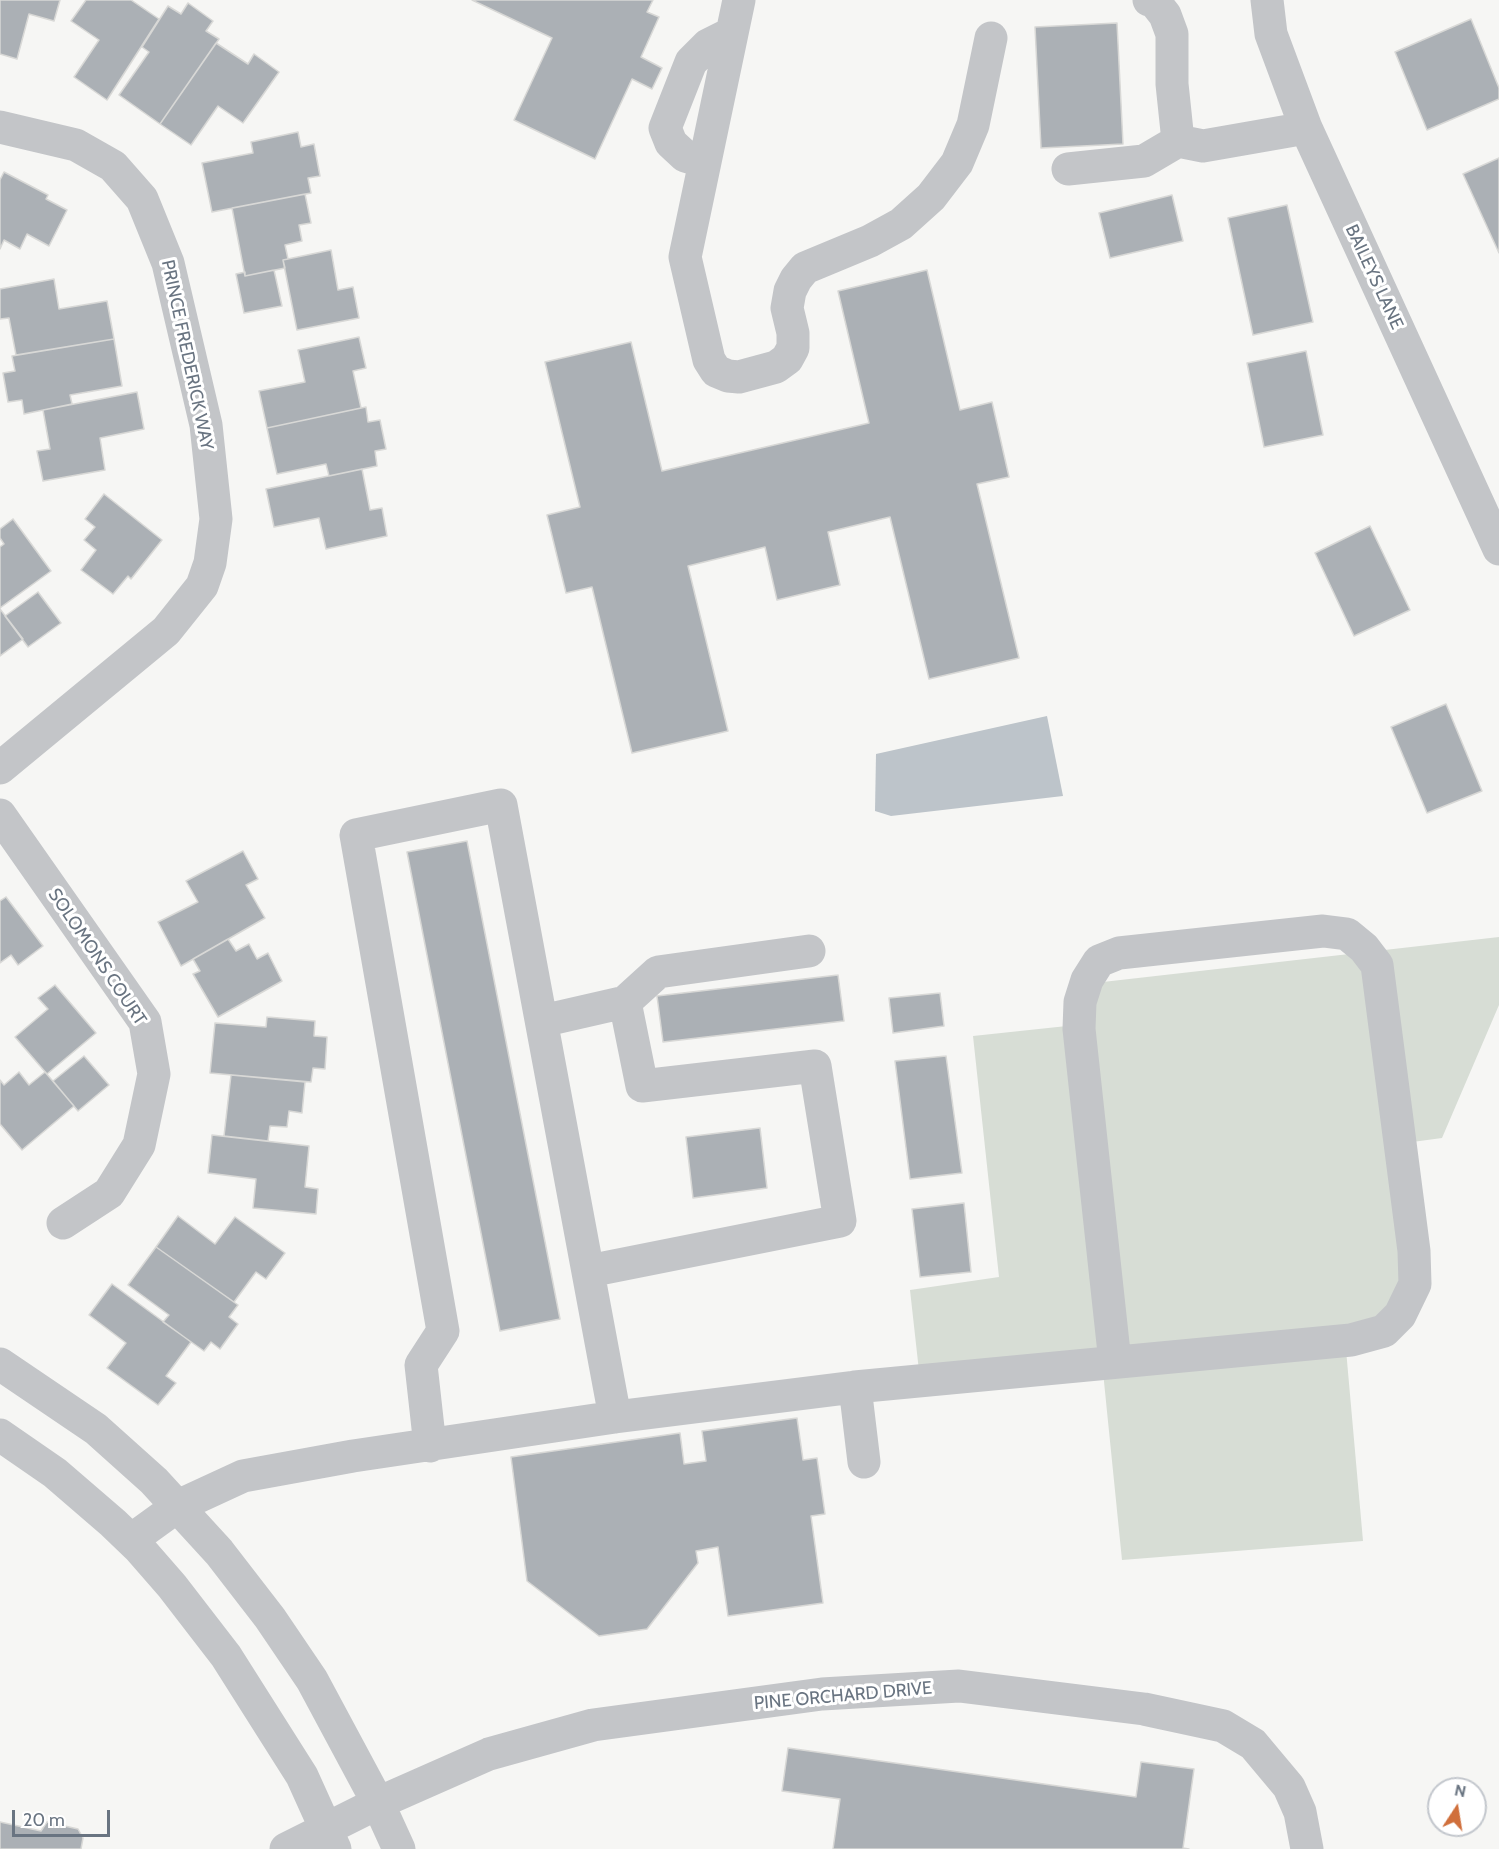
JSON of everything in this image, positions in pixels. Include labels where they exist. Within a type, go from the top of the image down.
[{"type":"street","points":[[739,0],[685,257],[709,360],[716,371],[728,376],[739,377],[776,367],[787,359],[793,348],[793,333],[787,308],[790,291],[804,268],[870,241],[901,224],[931,197],[957,163],[972,125],[991,38]]},
{"type":"street","points":[[1149,0],[1154,1],[1165,15],[1172,34],[1172,84],[1178,141]]},
{"type":"street","name":"BAILEYS LANE","points":[[1268,0],[1271,34],[1306,128],[1499,549]]},
{"type":"street","points":[[705,162],[685,156],[671,143],[665,128],[692,62],[708,45],[732,33]]},
{"type":"street","name":"PRINCE FREDERICK WAY","points":[[0,126],[76,145],[113,166],[142,199],[168,263],[206,425],[216,519],[210,563],[202,586],[166,631],[0,768]]},
{"type":"street","points":[[1068,169],[1143,161],[1178,141],[1203,146],[1306,128]]},
{"type":"street","points":[[430,1446],[421,1365],[443,1331],[356,835],[501,806],[615,1417]]},
{"type":"street","name":"SOLOMONS COURT","points":[[0,815],[145,1022],[154,1074],[139,1145],[109,1193],[63,1223]]},
{"type":"street","points":[[131,1540],[178,1506],[243,1476],[354,1456],[615,1417],[855,1388],[1351,1340],[1384,1331],[1400,1315],[1415,1284],[1414,1251],[1377,964],[1364,948],[1347,934],[1323,931],[1119,953],[1099,961],[1087,980],[1080,1002],[1079,1029],[1115,1362]]},
{"type":"street","points":[[542,1021],[625,1002],[658,972],[809,951]]},
{"type":"street","points":[[589,1271],[840,1221],[815,1066],[642,1086],[625,1002]]},
{"type":"street","points":[[0,1364],[96,1429],[154,1481],[219,1552],[276,1627],[312,1680],[378,1803],[399,1849]]},
{"type":"street","points":[[855,1388],[864,1462]]},
{"type":"street","points":[[0,1435],[55,1473],[131,1540],[172,1586],[226,1656],[302,1776],[330,1839]]},
{"type":"street","name":"PINE ORCHARD DRIVE","points":[[285,1849],[330,1839],[378,1803],[489,1754],[593,1725],[822,1694],[958,1686],[1144,1709],[1223,1726],[1253,1744],[1288,1787],[1300,1812],[1307,1849]]},
{"type":"shaded area","points":[[1047,716],[1063,796],[891,816],[875,811],[876,754]]},
{"type":"shaded area","points":[[1499,937],[1499,1005],[1442,1138],[1390,1145],[1403,1266],[1396,1295],[1382,1315],[1344,1327],[1363,1541],[1122,1560],[1101,1352],[919,1371],[910,1290],[999,1277],[973,1036],[1095,1023],[1094,983]]},
{"type":"building","points":[[0,0],[60,0],[54,21],[29,14],[17,59],[0,54]]},
{"type":"building","points":[[86,0],[131,0],[159,19],[107,100],[74,77],[99,40],[71,21]]},
{"type":"building","points":[[472,0],[653,0],[647,12],[659,17],[641,57],[662,68],[652,89],[632,79],[595,159],[514,120],[552,38]]},
{"type":"building","points":[[188,3],[213,21],[206,31],[219,39],[160,124],[119,95],[149,52],[142,47],[168,6],[181,14]]},
{"type":"building","points":[[1471,19],[1499,88],[1499,99],[1427,130],[1395,52]]},
{"type":"building","points":[[1117,23],[1123,144],[1041,148],[1035,27]]},
{"type":"building","points":[[216,43],[248,64],[254,54],[279,72],[243,123],[218,106],[191,145],[160,124]]},
{"type":"building","points":[[298,132],[301,147],[314,144],[320,176],[308,178],[311,193],[212,212],[202,163],[253,153],[251,142]]},
{"type":"building","points":[[1499,158],[1499,253],[1463,174]]},
{"type":"building","points":[[4,172],[48,195],[46,199],[67,210],[49,246],[27,234],[20,249],[4,240],[0,249],[0,180]]},
{"type":"building","points":[[305,194],[311,223],[299,225],[302,241],[285,245],[288,259],[283,260],[285,268],[245,276],[232,208]]},
{"type":"building","points":[[1172,195],[1183,241],[1110,258],[1099,213]]},
{"type":"building","points":[[1287,205],[1313,322],[1253,335],[1228,218]]},
{"type":"building","points":[[331,250],[338,290],[353,287],[359,318],[297,330],[283,260]]},
{"type":"building","points":[[274,270],[282,306],[244,313],[236,274],[245,272],[245,276]]},
{"type":"building","points":[[927,270],[960,410],[992,402],[1009,477],[977,484],[1019,658],[929,679],[890,517],[828,532],[840,585],[777,600],[765,547],[688,566],[728,731],[632,753],[592,587],[566,593],[547,515],[580,507],[545,362],[631,342],[662,471],[869,423],[838,291]]},
{"type":"building","points":[[54,279],[59,309],[107,301],[114,339],[16,355],[9,318],[0,319],[0,289]]},
{"type":"building","points":[[359,337],[366,368],[353,371],[361,408],[267,428],[259,391],[305,382],[298,350]]},
{"type":"building","points":[[114,339],[122,386],[70,395],[72,404],[24,414],[22,400],[8,402],[3,373],[15,371],[12,356]]},
{"type":"building","points":[[1306,351],[1323,435],[1264,447],[1247,363]]},
{"type":"building","points":[[137,392],[144,429],[100,438],[105,470],[43,481],[37,451],[50,449],[43,410]]},
{"type":"building","points":[[366,407],[368,422],[380,420],[386,449],[375,451],[377,466],[329,476],[326,464],[277,474],[267,428]]},
{"type":"building","points":[[362,469],[370,510],[382,508],[387,536],[326,549],[319,518],[274,527],[266,489]]},
{"type":"building","points":[[104,494],[162,540],[131,579],[128,576],[113,594],[81,570],[96,550],[84,540],[95,527],[85,519]]},
{"type":"building","points":[[13,519],[51,571],[0,608],[0,547],[4,544],[0,538],[0,529]]},
{"type":"building","points":[[1370,526],[1410,610],[1354,636],[1315,553]]},
{"type":"building","points":[[38,592],[61,623],[28,647],[5,616]]},
{"type":"building","points":[[0,609],[23,639],[0,656]]},
{"type":"building","points":[[1446,704],[1482,791],[1427,813],[1391,727]]},
{"type":"building","points":[[467,841],[560,1319],[500,1331],[407,852]]},
{"type":"building","points":[[243,851],[258,879],[246,885],[265,918],[181,966],[158,922],[198,902],[186,881]]},
{"type":"building","points":[[6,897],[43,946],[18,965],[11,955],[0,963],[0,901]]},
{"type":"building","points":[[228,939],[236,951],[249,944],[257,959],[268,953],[282,981],[218,1017],[193,974],[200,971],[193,959]]},
{"type":"building","points":[[838,975],[844,1021],[663,1042],[657,996]]},
{"type":"building","points":[[55,985],[96,1033],[47,1074],[15,1037],[48,1009],[38,998]]},
{"type":"building","points":[[940,993],[944,1026],[893,1033],[889,998]]},
{"type":"building","points":[[267,1017],[315,1021],[314,1036],[327,1037],[325,1069],[313,1068],[311,1082],[210,1073],[215,1023],[266,1027]]},
{"type":"building","points":[[84,1056],[109,1085],[78,1111],[53,1081]]},
{"type":"building","points":[[946,1056],[962,1173],[910,1179],[895,1061]]},
{"type":"building","points":[[19,1072],[29,1085],[45,1072],[74,1106],[22,1150],[0,1124],[0,1080],[4,1085]]},
{"type":"building","points":[[231,1075],[305,1082],[302,1113],[289,1111],[287,1127],[270,1126],[268,1141],[224,1136]]},
{"type":"building","points":[[760,1128],[767,1188],[693,1198],[686,1137]]},
{"type":"building","points":[[212,1135],[309,1146],[305,1187],[318,1189],[316,1214],[253,1208],[256,1179],[208,1173]]},
{"type":"building","points":[[964,1203],[971,1272],[920,1277],[912,1209]]},
{"type":"building","points":[[178,1216],[215,1244],[235,1217],[285,1253],[266,1279],[256,1272],[234,1302],[156,1247]]},
{"type":"building","points":[[156,1247],[238,1305],[229,1317],[238,1324],[220,1349],[211,1342],[204,1351],[163,1322],[169,1315],[128,1285]]},
{"type":"building","points":[[112,1284],[191,1342],[166,1376],[176,1383],[158,1405],[107,1368],[126,1343],[89,1315]]},
{"type":"building","points":[[797,1418],[803,1460],[817,1458],[825,1514],[811,1516],[823,1603],[728,1616],[718,1547],[696,1551],[698,1563],[647,1629],[599,1636],[527,1581],[511,1457],[680,1433],[684,1464],[706,1461],[702,1431]]},
{"type":"building","points":[[788,1748],[1136,1797],[1141,1762],[1194,1769],[1183,1848],[1189,1849],[833,1849],[840,1799],[782,1791]]},
{"type":"building","points":[[0,1822],[41,1831],[47,1822],[78,1829],[83,1838],[81,1849],[0,1849]]}]
